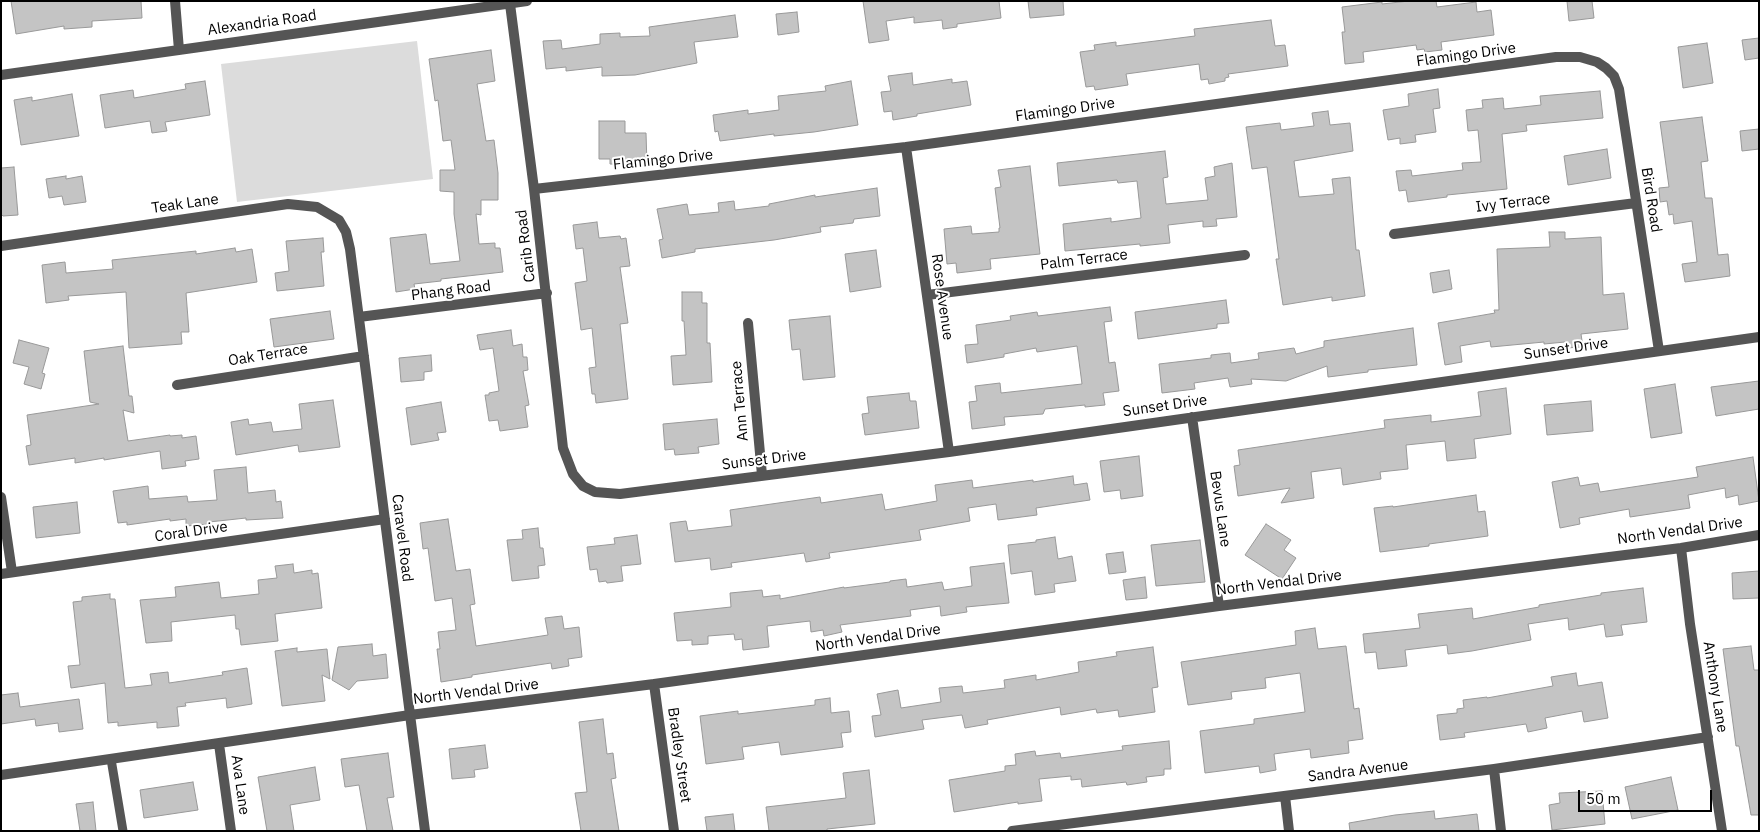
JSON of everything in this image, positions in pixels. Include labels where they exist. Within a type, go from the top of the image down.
[{"type":"street","points":[[175,1],[180,50]]},
{"type":"street","name":"Alexandria Road","points":[[1,75],[527,1]]},
{"type":"street","name":"Carib Road","points":[[510,4],[547,293],[563,448],[569,467],[578,481]]},
{"type":"street","name":"Flamingo Drive","points":[[534,189],[906,147],[1556,57],[1580,57],[1597,62]]},
{"type":"street","name":"Bird Road","points":[[1597,62],[1611,72],[1617,81],[1659,351]]},
{"type":"street","name":"Rose Avenue","points":[[906,147],[949,452]]},
{"type":"street","name":"Ivy Terrace","points":[[1394,234],[1636,203]]},
{"type":"street","name":"Teak Lane","points":[[1,246],[288,204],[317,207],[329,213],[338,220],[346,232],[350,249]]},
{"type":"street","name":"Caravel Road","points":[[350,249],[425,831]]},
{"type":"street","name":"Palm Terrace","points":[[927,295],[1245,255]]},
{"type":"street","name":"Phang Road","points":[[359,317],[547,293]]},
{"type":"street","name":"Ann Terrace","points":[[748,323],[762,476]]},
{"type":"street","name":"Sunset Drive","points":[[578,481],[595,492],[620,494],[949,452],[1759,338]]},
{"type":"street","name":"Oak Terrace","points":[[177,385],[364,356]]},
{"type":"street","name":"Bevus Lane","points":[[1192,417],[1219,606]]},
{"type":"street","points":[[1,497],[7,573]]},
{"type":"street","name":"Coral Drive","points":[[7,573],[385,519]]},
{"type":"street","name":"North Vendal Drive","points":[[1,775],[410,715],[654,684],[1219,606],[1681,548],[1759,535]]},
{"type":"street","name":"Anthony Lane","points":[[1681,548],[1690,624],[1722,831]]},
{"type":"street","name":"Bradley Street","points":[[654,684],[674,831]]},
{"type":"street","name":"Sandra Avenue","points":[[1012,831],[1494,769],[1708,737]]},
{"type":"street","name":"Ava Lane","points":[[219,744],[231,831]]},
{"type":"street","points":[[1494,769],[1501,831]]},
{"type":"street","points":[[1285,796],[1290,831]]},
{"type":"lane","points":[[111,759],[123,831]]},
{"type":"shaded area","points":[[417,41],[433,179],[237,202],[221,64]]},
{"type":"building","points":[[11,1],[141,1],[142,18],[92,21],[92,27],[64,29],[64,26],[16,34]]},
{"type":"building","points":[[863,1],[999,1],[1001,18],[957,24],[957,27],[943,29],[942,20],[914,23],[914,17],[886,21],[889,40],[869,43]]},
{"type":"building","points":[[1028,1],[1063,1],[1064,15],[1030,18]]},
{"type":"building","points":[[1409,1],[1436,1],[1437,7],[1476,2],[1477,12],[1491,10],[1494,35],[1441,42],[1442,50],[1425,52],[1424,49],[1417,50],[1416,45],[1363,52],[1364,62],[1345,64],[1342,32],[1345,32],[1342,7]]},
{"type":"building","points":[[1567,1],[1592,1],[1594,18],[1569,21]]},
{"type":"building","points":[[797,12],[799,32],[778,35],[776,14]]},
{"type":"building","points":[[735,15],[738,37],[694,42],[697,63],[635,75],[602,76],[602,67],[566,71],[566,67],[546,69],[543,41],[561,40],[562,49],[600,44],[600,34],[620,33],[620,37],[650,36],[649,27]]},
{"type":"building","points":[[1271,20],[1275,46],[1285,45],[1288,66],[1228,74],[1229,77],[1225,78],[1225,81],[1209,84],[1208,79],[1201,80],[1199,64],[1126,74],[1128,85],[1095,90],[1094,86],[1086,87],[1080,52],[1095,50],[1094,45],[1116,42],[1116,46],[1195,36],[1194,29]]},
{"type":"building","points":[[1759,38],[1759,58],[1745,60],[1742,40]]},
{"type":"building","points":[[1707,43],[1713,83],[1683,88],[1678,47]]},
{"type":"building","points":[[491,50],[495,81],[477,84],[486,141],[494,140],[498,173],[498,200],[481,200],[481,215],[476,214],[479,244],[495,243],[495,248],[500,248],[503,272],[414,284],[415,289],[396,292],[390,238],[426,234],[430,264],[460,261],[454,214],[454,192],[440,191],[440,170],[455,170],[451,140],[443,141],[438,100],[435,101],[429,59]]},
{"type":"building","points":[[912,73],[913,85],[952,79],[952,83],[967,81],[971,105],[893,120],[892,111],[884,112],[881,92],[891,91],[888,76]]},
{"type":"building","points":[[205,81],[210,115],[165,122],[167,131],[152,133],[150,121],[105,128],[100,95],[133,90],[134,98],[186,89],[185,84]]},
{"type":"building","points":[[851,81],[858,125],[814,132],[774,136],[774,134],[720,141],[718,131],[715,132],[713,115],[748,110],[748,114],[779,110],[778,96],[826,91],[825,86]]},
{"type":"building","points":[[1438,89],[1440,108],[1433,109],[1436,132],[1415,135],[1416,142],[1400,144],[1400,138],[1388,140],[1383,110],[1409,106],[1408,94]]},
{"type":"building","points":[[1600,91],[1603,118],[1526,125],[1527,131],[1502,134],[1507,189],[1447,195],[1447,197],[1408,202],[1406,190],[1399,191],[1396,171],[1411,170],[1412,176],[1463,170],[1462,163],[1481,162],[1478,130],[1468,131],[1466,110],[1483,108],[1482,100],[1503,98],[1504,109],[1541,105],[1540,96]]},
{"type":"building","points":[[72,94],[79,136],[21,145],[14,100],[32,97],[32,101]]},
{"type":"building","points":[[1328,111],[1330,125],[1350,123],[1353,151],[1294,161],[1299,197],[1334,194],[1332,179],[1350,177],[1356,250],[1359,250],[1365,296],[1332,301],[1332,297],[1283,305],[1276,259],[1279,259],[1267,167],[1252,169],[1246,127],[1280,123],[1281,130],[1314,126],[1312,113]]},
{"type":"building","points":[[1702,117],[1708,161],[1701,162],[1705,198],[1712,198],[1718,255],[1728,254],[1730,276],[1685,282],[1682,264],[1697,262],[1692,221],[1674,224],[1673,214],[1669,215],[1667,201],[1660,202],[1659,188],[1669,187],[1660,122]]},
{"type":"building","points":[[599,121],[625,121],[625,133],[646,133],[647,165],[610,164],[610,159],[599,159]]},
{"type":"building","points":[[1759,129],[1759,149],[1742,151],[1740,131]]},
{"type":"building","points":[[1607,149],[1611,178],[1568,185],[1564,156]]},
{"type":"building","points":[[1165,151],[1168,177],[1163,178],[1166,204],[1208,200],[1205,178],[1215,176],[1214,167],[1232,163],[1237,217],[1216,219],[1217,226],[1203,227],[1203,221],[1168,225],[1170,243],[1065,251],[1063,224],[1111,218],[1111,222],[1141,218],[1137,181],[1118,183],[1117,180],[1059,186],[1057,163]]},
{"type":"building","points":[[1030,166],[1040,254],[990,259],[991,269],[957,273],[956,263],[947,264],[944,229],[971,226],[972,234],[999,232],[995,188],[1001,187],[998,170]]},
{"type":"building","points":[[14,167],[18,215],[3,216],[1,214],[1,168]]},
{"type":"building","points":[[66,176],[66,179],[82,176],[86,202],[64,205],[62,196],[49,198],[46,179]]},
{"type":"building","points":[[877,188],[880,216],[854,219],[853,223],[820,227],[821,232],[774,240],[695,249],[695,252],[662,258],[659,240],[663,239],[657,209],[687,204],[689,215],[719,212],[718,203],[734,201],[735,210],[769,206],[769,204],[815,195],[815,197]]},
{"type":"building","points":[[597,222],[599,238],[620,236],[621,239],[626,238],[630,266],[620,267],[628,323],[620,324],[628,399],[596,403],[595,394],[592,394],[589,368],[596,367],[592,328],[581,330],[575,283],[587,281],[583,248],[576,249],[573,225]]},
{"type":"building","points":[[1549,232],[1565,232],[1565,239],[1601,237],[1603,295],[1624,293],[1628,329],[1581,334],[1583,347],[1565,348],[1565,342],[1544,344],[1544,342],[1491,347],[1490,341],[1460,346],[1462,362],[1445,365],[1438,323],[1495,313],[1494,310],[1499,310],[1497,249],[1550,247]]},
{"type":"building","points":[[323,238],[324,252],[321,252],[324,286],[277,291],[275,273],[289,271],[286,241]]},
{"type":"building","points":[[235,248],[236,252],[252,249],[257,282],[186,293],[189,332],[181,332],[182,344],[129,348],[126,292],[68,296],[69,300],[46,303],[42,265],[65,262],[66,273],[113,269],[112,260],[196,251],[196,254]]},
{"type":"building","points":[[876,250],[881,287],[850,292],[845,254]]},
{"type":"building","points":[[1449,270],[1452,289],[1433,293],[1430,273]]},
{"type":"building","points":[[682,292],[702,292],[702,303],[707,303],[707,343],[710,343],[712,382],[673,385],[671,356],[686,355],[684,321],[682,321]]},
{"type":"building","points":[[1226,300],[1229,323],[1217,324],[1217,328],[1138,339],[1135,312]]},
{"type":"building","points":[[1110,307],[1112,321],[1104,322],[1109,363],[1115,362],[1119,391],[1103,393],[1105,405],[1045,409],[1043,414],[1004,417],[1005,425],[972,429],[969,402],[977,401],[975,386],[1000,383],[1001,393],[1082,384],[1077,346],[1037,352],[1036,348],[1004,354],[1004,357],[967,363],[965,345],[978,344],[976,325],[1011,320],[1010,316],[1037,312],[1038,316]]},
{"type":"building","points":[[330,311],[334,339],[274,347],[270,319]]},
{"type":"building","points":[[830,316],[835,377],[803,380],[800,349],[792,350],[789,320]]},
{"type":"building","points":[[1413,328],[1417,365],[1368,370],[1368,372],[1328,377],[1327,366],[1286,381],[1251,379],[1252,384],[1230,387],[1228,378],[1194,383],[1195,389],[1162,393],[1159,364],[1211,358],[1211,355],[1230,353],[1231,363],[1259,359],[1258,353],[1294,348],[1296,354],[1324,347],[1324,341]]},
{"type":"building","points":[[511,330],[513,346],[522,344],[523,357],[527,357],[528,370],[523,371],[529,405],[525,406],[528,427],[500,431],[498,420],[489,421],[485,395],[499,391],[493,348],[480,350],[477,335]]},
{"type":"building","points":[[19,340],[49,348],[42,373],[45,374],[41,389],[24,384],[29,367],[13,363]]},
{"type":"building","points":[[123,346],[129,396],[132,396],[134,413],[123,410],[128,441],[170,435],[182,435],[182,438],[196,436],[199,459],[185,461],[186,466],[162,469],[160,451],[104,460],[104,458],[75,463],[75,458],[29,465],[26,446],[31,445],[27,415],[99,404],[90,402],[84,351]]},
{"type":"building","points":[[431,355],[432,371],[424,372],[424,380],[401,382],[399,358]]},
{"type":"building","points":[[1759,381],[1759,409],[1716,416],[1711,387]]},
{"type":"building","points":[[1675,384],[1682,433],[1651,438],[1644,389]]},
{"type":"building","points":[[1506,388],[1511,434],[1474,439],[1476,458],[1447,461],[1445,441],[1406,445],[1408,469],[1380,472],[1381,479],[1343,485],[1341,468],[1311,472],[1314,498],[1281,503],[1290,488],[1238,496],[1234,466],[1240,465],[1238,450],[1385,428],[1384,420],[1431,415],[1431,422],[1481,416],[1478,392]]},
{"type":"building","points":[[909,393],[910,401],[916,401],[919,428],[865,435],[862,414],[869,413],[867,397]]},
{"type":"building","points":[[333,400],[340,447],[299,452],[298,445],[236,455],[231,422],[248,419],[249,425],[271,422],[273,432],[302,429],[299,404]]},
{"type":"building","points":[[1591,401],[1593,431],[1547,435],[1544,405]]},
{"type":"building","points":[[441,402],[446,432],[437,433],[439,440],[411,445],[406,408]]},
{"type":"building","points":[[717,419],[719,444],[698,447],[699,453],[675,455],[674,449],[665,450],[663,424]]},
{"type":"building","points":[[1139,456],[1143,496],[1121,499],[1120,490],[1104,492],[1100,461]]},
{"type":"building","points":[[1753,457],[1759,501],[1739,505],[1738,495],[1726,498],[1725,488],[1688,495],[1690,508],[1630,517],[1629,509],[1579,518],[1580,524],[1560,528],[1552,482],[1578,477],[1580,486],[1598,483],[1600,492],[1698,477],[1696,467]]},
{"type":"building","points":[[246,467],[248,493],[275,490],[276,502],[281,501],[283,518],[246,520],[246,518],[186,526],[186,519],[170,521],[170,519],[127,525],[127,522],[118,523],[113,491],[148,486],[149,499],[187,496],[188,502],[217,500],[214,470]]},
{"type":"building","points":[[1073,476],[1074,485],[1087,483],[1090,500],[1036,508],[1037,515],[998,520],[996,504],[968,508],[970,521],[919,530],[921,540],[829,553],[830,558],[806,562],[804,553],[731,563],[732,567],[711,570],[710,558],[675,562],[670,523],[686,521],[688,531],[732,526],[730,510],[820,497],[821,503],[882,494],[885,510],[937,501],[935,485],[972,480],[973,488]]},
{"type":"building","points":[[1476,495],[1478,512],[1485,511],[1488,536],[1380,552],[1374,508]]},
{"type":"building","points":[[77,502],[80,533],[36,538],[33,507]]},
{"type":"building","points":[[448,519],[456,571],[470,569],[475,604],[470,605],[476,646],[548,635],[545,618],[562,616],[564,629],[579,627],[582,657],[568,659],[569,666],[552,669],[551,663],[472,675],[472,677],[441,682],[437,649],[440,649],[438,632],[456,630],[452,598],[435,601],[428,548],[423,549],[420,523]]},
{"type":"building","points":[[1266,524],[1291,540],[1284,550],[1296,558],[1282,579],[1245,555]]},
{"type":"building","points":[[538,528],[540,548],[543,548],[545,565],[538,566],[539,578],[512,581],[507,540],[523,539],[522,530]]},
{"type":"building","points":[[637,535],[641,564],[621,566],[623,581],[599,582],[597,569],[590,570],[587,547],[615,544],[614,538]]},
{"type":"building","points":[[1055,537],[1058,559],[1072,556],[1076,581],[1054,584],[1055,592],[1035,595],[1032,571],[1011,574],[1008,545],[1036,542],[1036,540]]},
{"type":"building","points":[[1200,540],[1205,582],[1156,586],[1151,545]]},
{"type":"building","points":[[1123,552],[1126,572],[1109,574],[1106,554]]},
{"type":"building","points":[[1004,563],[1009,603],[966,607],[967,612],[941,616],[940,606],[910,610],[911,616],[840,625],[842,632],[824,636],[823,630],[811,632],[810,621],[767,626],[769,647],[743,650],[742,639],[735,640],[734,634],[708,636],[708,644],[692,645],[692,640],[677,641],[674,613],[731,607],[730,593],[762,590],[763,597],[780,595],[780,599],[844,587],[906,579],[907,587],[942,582],[944,590],[972,586],[970,567]]},
{"type":"building","points":[[293,564],[294,573],[312,570],[312,574],[318,573],[322,608],[275,614],[278,641],[241,645],[239,629],[236,629],[235,615],[171,622],[172,641],[146,643],[140,600],[176,597],[175,587],[219,582],[221,598],[259,594],[258,580],[277,578],[275,566]]},
{"type":"building","points":[[1759,571],[1759,598],[1733,599],[1732,573]]},
{"type":"building","points":[[1145,577],[1147,598],[1126,600],[1123,580]]},
{"type":"building","points":[[1643,588],[1647,622],[1621,625],[1623,635],[1606,637],[1604,624],[1569,630],[1568,618],[1528,624],[1531,640],[1448,654],[1447,645],[1405,650],[1407,666],[1378,669],[1376,652],[1365,653],[1363,634],[1420,628],[1418,614],[1472,608],[1473,619],[1539,607],[1539,605],[1601,595],[1601,593]]},
{"type":"building","points":[[110,594],[110,599],[115,599],[125,688],[152,685],[150,674],[168,672],[169,683],[223,675],[222,672],[247,668],[252,704],[227,708],[226,698],[185,703],[186,706],[177,707],[179,726],[157,728],[157,722],[118,726],[118,722],[108,723],[105,683],[71,688],[68,666],[80,665],[73,602],[82,601],[82,597]]},
{"type":"building","points":[[1315,628],[1318,649],[1346,646],[1354,709],[1359,708],[1363,739],[1348,741],[1349,753],[1311,758],[1310,749],[1274,754],[1276,770],[1260,773],[1259,766],[1205,773],[1200,731],[1254,724],[1254,719],[1305,712],[1300,673],[1265,678],[1266,688],[1231,692],[1232,699],[1188,705],[1181,662],[1296,645],[1295,631]]},
{"type":"building","points":[[372,644],[373,656],[386,654],[388,678],[357,681],[349,690],[332,680],[338,647]]},
{"type":"building","points":[[1751,646],[1754,670],[1759,670],[1759,815],[1751,815],[1739,746],[1736,746],[1723,649]]},
{"type":"building","points":[[1153,647],[1158,687],[1152,688],[1155,712],[1119,717],[1118,710],[1097,713],[1096,709],[1061,715],[1060,707],[987,720],[988,724],[965,728],[962,715],[922,720],[924,729],[875,737],[872,716],[881,715],[877,694],[898,690],[901,708],[941,702],[939,688],[962,686],[963,693],[1005,688],[1004,680],[1036,675],[1036,680],[1079,672],[1078,662],[1117,656],[1116,652]]},
{"type":"building","points":[[297,648],[297,652],[327,649],[330,679],[322,675],[325,701],[282,706],[275,651]]},
{"type":"building","points":[[1576,673],[1578,686],[1602,682],[1608,718],[1584,722],[1582,711],[1545,718],[1547,728],[1528,732],[1526,724],[1464,733],[1465,737],[1440,740],[1437,715],[1457,713],[1457,709],[1464,708],[1463,700],[1487,698],[1553,686],[1551,677]]},
{"type":"building","points":[[18,693],[20,707],[79,699],[83,729],[59,732],[58,723],[36,726],[35,719],[1,724],[1,695]]},
{"type":"building","points":[[830,698],[831,713],[849,711],[851,732],[841,733],[843,747],[781,755],[779,742],[742,747],[744,759],[706,764],[700,716],[738,711],[738,714],[815,705],[815,700]]},
{"type":"building","points":[[603,719],[607,754],[613,753],[616,778],[611,779],[619,831],[581,831],[575,793],[587,792],[579,722]]},
{"type":"building","points":[[1169,741],[1171,769],[1164,769],[1164,775],[1146,777],[1147,782],[1127,785],[1126,782],[1082,787],[1081,779],[1071,780],[1071,776],[1039,779],[1042,801],[1018,804],[1018,802],[954,812],[949,780],[1005,771],[1005,766],[1016,765],[1015,754],[1035,751],[1036,756],[1060,753],[1061,758],[1123,750],[1122,746]]},
{"type":"building","points":[[485,745],[488,768],[474,770],[475,777],[452,779],[449,749]]},
{"type":"building","points":[[388,753],[394,797],[387,798],[393,831],[367,831],[359,785],[345,787],[341,759]]},
{"type":"building","points":[[315,767],[320,800],[290,805],[294,831],[267,831],[258,777]]},
{"type":"building","points":[[869,770],[875,824],[827,829],[827,831],[769,831],[766,807],[846,798],[843,773]]},
{"type":"building","points":[[1671,777],[1678,810],[1632,819],[1625,787]]},
{"type":"building","points":[[193,782],[198,810],[144,818],[140,790]]},
{"type":"building","points":[[1602,791],[1605,824],[1552,830],[1549,805],[1560,803],[1559,793]]},
{"type":"building","points":[[93,802],[96,831],[80,831],[76,804]]},
{"type":"building","points":[[1434,811],[1435,819],[1477,814],[1479,831],[1350,831],[1349,823]]},
{"type":"building","points":[[733,814],[735,831],[707,831],[705,817]]}]
